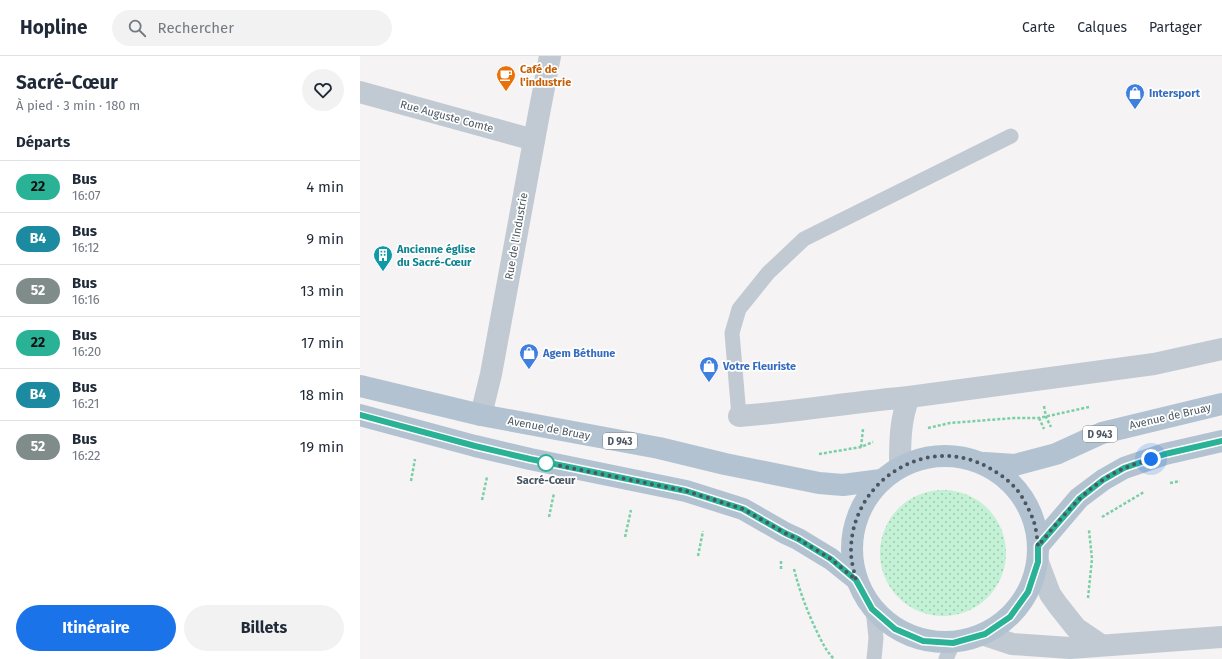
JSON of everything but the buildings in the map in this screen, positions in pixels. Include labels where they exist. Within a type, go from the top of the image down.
[{"type":"main road","name":"Avenue de Bruay","points":[[360,386],[481,415],[659,448],[725,464],[820,483],[843,484],[881,480]]},
{"type":"main road","name":"Avenue de Bruay","points":[[980,462],[1015,465],[1056,454],[1102,433],[1222,404]]},
{"type":"main road","points":[[360,415],[530,459],[686,491],[743,509],[831,559],[856,580]]},
{"type":"main road","points":[[1038,554],[1080,498],[1103,480],[1124,468],[1165,454],[1222,441]]},
{"type":"main road","points":[[940,456],[961,457],[980,462],[1004,476],[1022,496],[1034,519],[1038,554],[1028,592],[1010,617],[985,634],[949,651],[895,629],[872,609],[856,580],[851,553],[854,526],[864,501],[881,480],[900,466],[919,459],[940,456]]},
{"type":"street","name":"Rue de l'Industrie","points":[[481,415],[492,374],[550,56]]},
{"type":"street","name":"Rue Auguste Comte","points":[[360,92],[534,140]]},
{"type":"street","points":[[739,416],[773,414],[868,400],[909,397],[1154,364],[1222,349]]},
{"type":"street","points":[[900,466],[900,435],[904,410],[909,397]]},
{"type":"street","points":[[1038,554],[1050,594],[1076,628],[1101,645]]},
{"type":"street","points":[[985,634],[1012,644],[1070,648],[1222,637]]},
{"type":"lane","points":[[739,416],[732,333],[739,309],[768,273],[804,239],[1011,136]]},
{"type":"lane","points":[[872,609],[876,638],[874,659]]},
{"type":"path","points":[[1037,380],[1046,417],[1062,451]]},
{"type":"path","points":[[822,454],[861,447],[900,435],[950,424],[1014,418],[1039,418]]},
{"type":"path","points":[[410,481],[415,459]]},
{"type":"path","points":[[482,500],[488,477]]},
{"type":"path","points":[[1164,484],[1186,479]]},
{"type":"path","points":[[1101,518],[1150,488]]},
{"type":"path","points":[[549,517],[554,493]]},
{"type":"path","points":[[625,537],[631,510]]},
{"type":"path","points":[[698,556],[703,531]]},
{"type":"path","points":[[793,568],[811,621],[828,654],[834,659]]},
{"type":"green space","points":[[949,490],[973,497],[988,508],[999,523],[1005,541],[1005,565],[999,583],[988,598],[973,609],[955,615],[937,616],[913,609],[898,598],[887,583],[881,565],[880,547],[887,523],[898,508],[913,497],[931,491]]},
{"type":"bus line","name":"22","points":[[360,415],[530,459],[686,491],[743,509],[831,559],[856,580],[872,609],[895,629],[923,641],[953,643],[985,634],[1010,617],[1028,592],[1038,562],[1038,546],[1080,498],[1103,480],[1124,468],[1165,454],[1222,441]]},
{"type":"place","name":"Café de l'industrie","points":[[506,92]]},
{"type":"place","name":"Intersport","points":[[1135,110]]},
{"type":"place","name":"Ancienne église du Sacré-Cœur","points":[[383,272]]},
{"type":"place","name":"Agem Béthune","points":[[529,370]]},
{"type":"place","name":"Votre Fleuriste","points":[[709,383]]},
{"type":"place","name":"Sacré-Cœur","points":[[546,463]]},
{"type":"route","points":[[546,463],[686,491],[743,509],[831,559],[856,580],[851,553],[854,526],[864,501],[881,480],[900,466],[919,459],[940,456],[961,457],[980,462],[1004,476],[1022,496],[1034,519],[1038,546],[1080,498],[1103,480],[1124,468],[1151,459]]}]
